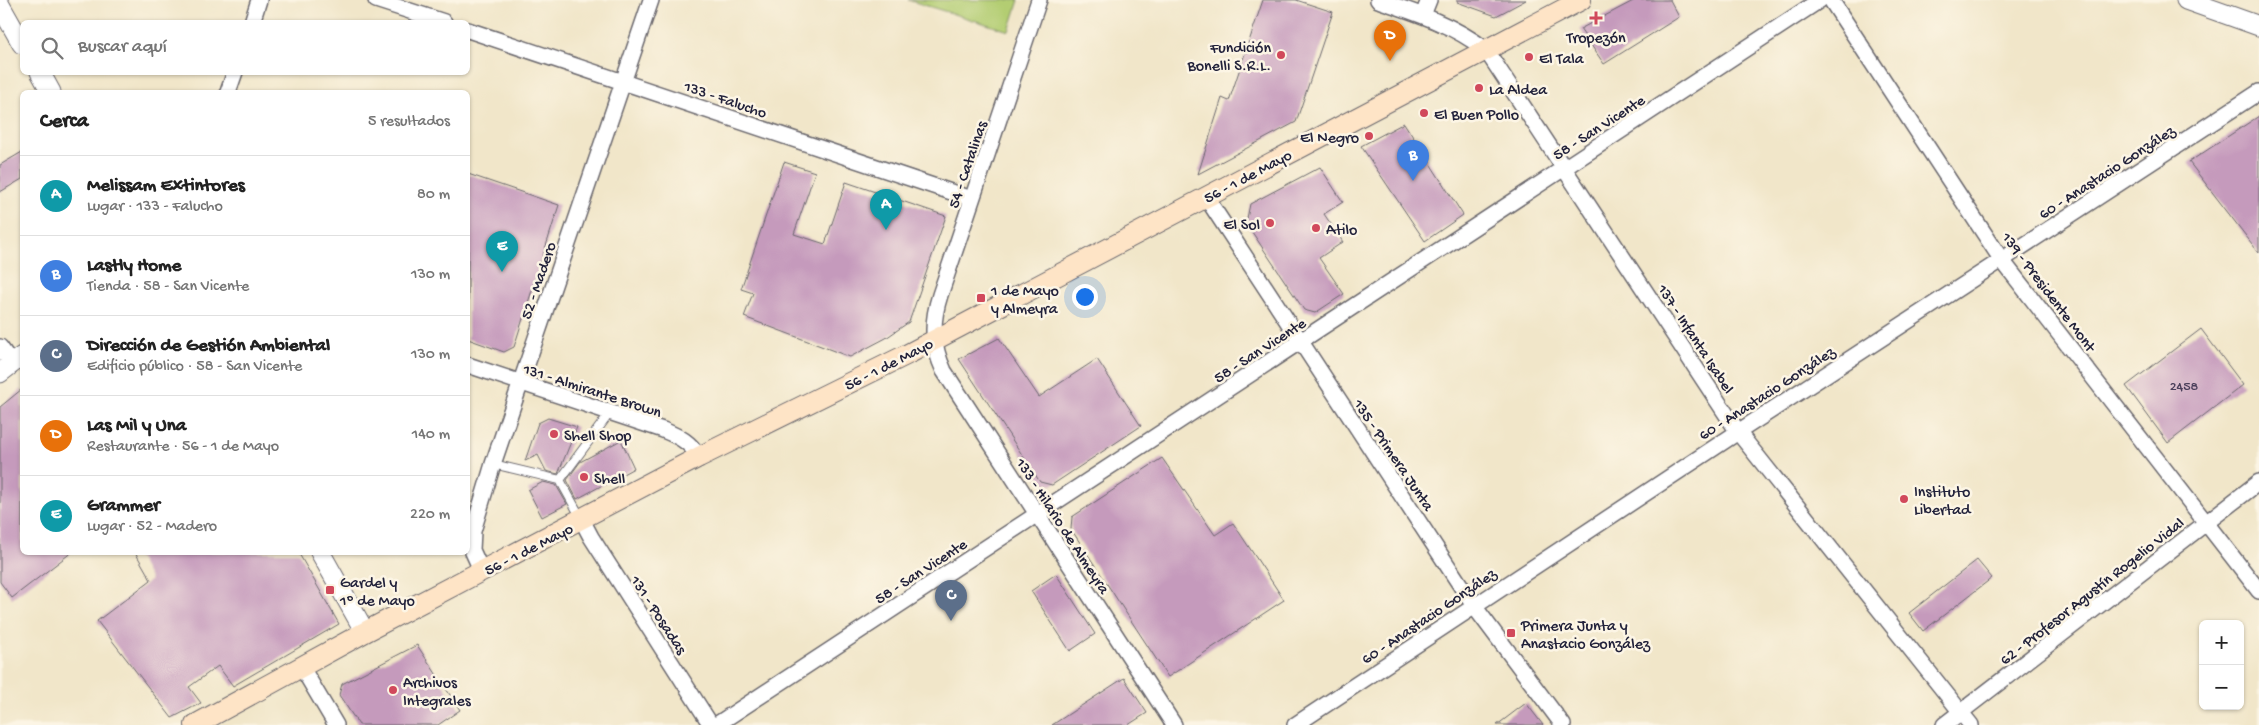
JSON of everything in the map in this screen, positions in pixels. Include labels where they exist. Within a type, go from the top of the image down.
[{"type":"main road","name":"56 - 1 de Mayo","points":[[195,725],[301,666],[699,457],[934,340],[1581,0]]},
{"type":"street","points":[[253,20],[259,0]]},
{"type":"street","points":[[376,0],[438,20]]},
{"type":"street","name":"52 - Madero","points":[[482,572],[472,550],[473,532],[493,464],[651,0]]},
{"type":"street","name":"54 - Catalinas","points":[[934,340],[935,310],[1039,0]]},
{"type":"street","points":[[1378,0],[1423,15],[1456,30],[1486,50]]},
{"type":"street","points":[[1423,15],[1429,0]]},
{"type":"street","name":"58 - San Vicente","points":[[716,725],[1301,343],[1820,0]]},
{"type":"street","name":"139 - Presidente Mont","points":[[1831,0],[2001,259],[2259,590]]},
{"type":"street","points":[[2186,0],[2259,26]]},
{"type":"street","points":[[0,6],[20,41]]},
{"type":"street","name":"133 - Falucho","points":[[470,31],[972,199]]},
{"type":"street","name":"137 - Infanta Isabel","points":[[1486,50],[1738,432],[1972,725]]},
{"type":"street","points":[[42,75],[51,90]]},
{"type":"street","points":[[229,90],[234,75]]},
{"type":"street","name":"60 - Anastacio González","points":[[1295,725],[2001,259],[2259,92]]},
{"type":"street","name":"135 - Primera Junta","points":[[1206,197],[1474,606],[1563,725]]},
{"type":"street","name":"133 - Hilario de Almeyra","points":[[934,340],[937,355],[944,371],[1036,516],[1174,725]]},
{"type":"street","points":[[0,347],[12,364]]},
{"type":"street","name":"131 - Almirante Brown","points":[[470,366],[684,438],[692,445],[699,457]]},
{"type":"street","name":"62 - Profesor Agustín Rogelio Vidal","points":[[1944,725],[2259,482]]},
{"type":"street","name":"131 - Posadas","points":[[582,520],[711,725]]},
{"type":"street","points":[[322,555],[365,632]]},
{"type":"street","points":[[301,666],[336,725]]},
{"type":"lane","points":[[560,480],[609,414]]},
{"type":"lane","points":[[493,464],[560,480],[582,520]]},
{"type":"green space","points":[[908,0],[1019,0],[1009,31]]},
{"type":"building","name":"Fundición Bonelli S.R.L.","points":[[1263,0],[1296,0],[1333,12],[1296,122],[1198,174],[1222,98],[1229,101]]},
{"type":"building","points":[[1457,0],[1526,0],[1496,16],[1457,2]]},
{"type":"building","points":[[1635,0],[1670,0],[1679,17],[1604,64],[1580,29]]},
{"type":"building","points":[[2259,116],[2259,253],[2189,162]]},
{"type":"building","points":[[1404,123],[1463,215],[1425,241],[1361,146]]},
{"type":"building","points":[[20,153],[20,180],[0,192],[0,165]]},
{"type":"building","points":[[784,162],[815,172],[794,234],[825,244],[846,182],[946,216],[909,322],[886,338],[850,357],[744,317],[753,293],[741,289]]},
{"type":"building","points":[[1320,167],[1343,202],[1324,214],[1343,242],[1319,258],[1344,294],[1315,313],[1304,310],[1246,223],[1250,204]]},
{"type":"building","points":[[470,175],[559,205],[514,347],[504,352],[470,340]]},
{"type":"building","points":[[2201,329],[2243,385],[2168,443],[2126,386]]},
{"type":"building","points":[[999,338],[1039,397],[1097,359],[1141,426],[1052,485],[1040,482],[959,359]]},
{"type":"building","points":[[20,391],[20,555],[68,555],[12,598],[0,582],[0,407]]},
{"type":"building","name":"Shell Shop","points":[[548,418],[577,427],[558,474],[546,471],[538,455],[525,461],[538,423]]},
{"type":"building","points":[[621,440],[634,468],[577,499],[567,480],[580,462]]},
{"type":"building","points":[[1162,458],[1215,535],[1233,523],[1284,600],[1168,677],[1071,529],[1072,517]]},
{"type":"building","points":[[543,482],[556,485],[567,504],[542,517],[528,490]]},
{"type":"building","points":[[137,555],[300,555],[339,624],[233,686],[218,666],[189,687],[201,703],[172,718],[97,621],[151,580]]},
{"type":"building","points":[[1977,560],[1992,578],[1923,631],[1909,613]]},
{"type":"building","points":[[1056,574],[1095,634],[1070,651],[1031,591]]},
{"type":"building","name":"Archivos Integrales","points":[[417,645],[460,710],[438,725],[359,725],[339,695],[342,684]]},
{"type":"building","points":[[1124,678],[1147,713],[1128,725],[1052,725]]},
{"type":"building","points":[[1526,703],[1543,725],[1497,725]]},
{"type":"place","name":"Tropezón","points":[[1596,18]]},
{"type":"place","name":"Fundición Bonelli S.R.L.","points":[[1281,55]]},
{"type":"place","name":"El Tala","points":[[1529,57]]},
{"type":"place","name":"Las Mil y Una","points":[[1390,61]]},
{"type":"place","name":"La Aldea","points":[[1479,88]]},
{"type":"place","name":"El Buen Pollo","points":[[1424,113]]},
{"type":"place","name":"El Negro","points":[[1369,136]]},
{"type":"place","name":"Lastly Home","points":[[1413,181]]},
{"type":"place","name":"El Sol","points":[[1270,223]]},
{"type":"place","name":"Atilo","points":[[1316,228]]},
{"type":"place","name":"Melissam Extintores","points":[[886,230]]},
{"type":"place","name":"Grammer","points":[[502,272]]},
{"type":"place","name":"1 de Mayo y Almeyra","points":[[981,298]]},
{"type":"place","name":"Shell Shop","points":[[554,434]]},
{"type":"place","name":"Shell","points":[[584,477]]},
{"type":"place","name":"Instituto Libertad","points":[[1904,499]]},
{"type":"place","name":"Gardel y 1º de Mayo","points":[[330,590]]},
{"type":"place","name":"Dirección de Gestión Ambiental","points":[[951,621]]},
{"type":"place","name":"Primera Junta y Anastacio González","points":[[1511,633]]},
{"type":"place","name":"Archivos Integrales","points":[[393,690]]}]
